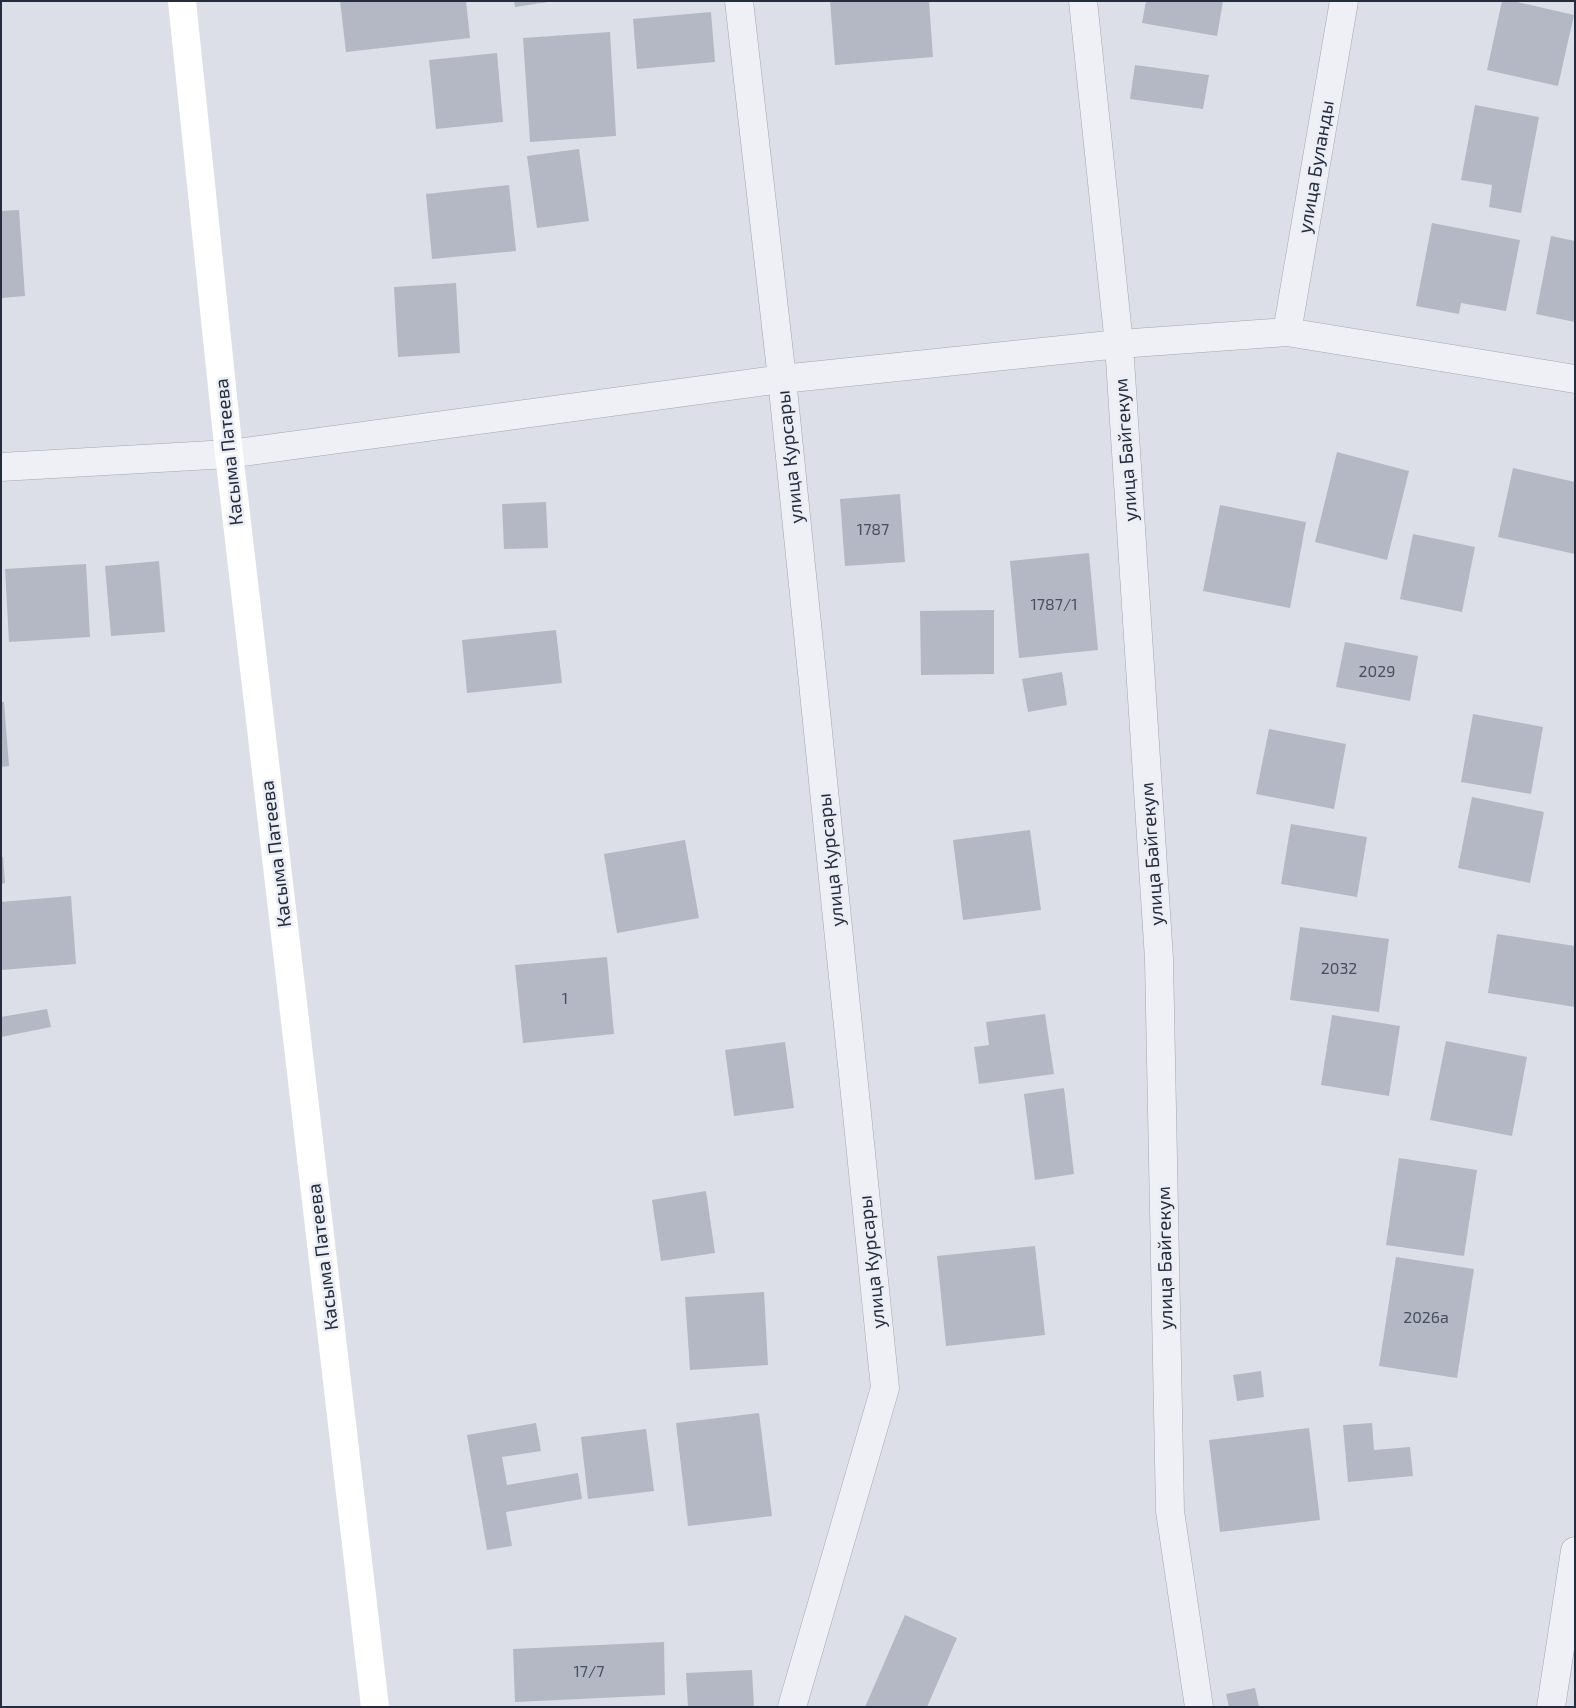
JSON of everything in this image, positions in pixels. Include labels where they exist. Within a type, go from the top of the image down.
[{"type":"main road","name":"Касыма Патеева","points":[[182,1],[229,454],[375,1707]]},
{"type":"street","name":"улица Курсары","points":[[739,1],[782,379],[885,1388],[792,1707]]},
{"type":"street","name":"улица Байгекум","points":[[1083,1],[1119,344],[1159,959],[1170,1511],[1199,1707]]},
{"type":"street","name":"улица Буланды","points":[[1288,332],[1344,1]]},
{"type":"street","points":[[1,467],[229,454],[782,379],[1119,344],[1288,332],[1575,379]]},
{"type":"street","points":[[1551,1707],[1575,1550]]},
{"type":"building","points":[[340,1],[466,1],[470,38],[346,52]]},
{"type":"building","points":[[514,1],[548,1],[548,2],[515,7]]},
{"type":"building","points":[[830,1],[929,1],[933,57],[835,65]]},
{"type":"building","points":[[1146,1],[1223,1],[1217,36],[1142,23]]},
{"type":"building","points":[[1502,1],[1513,1],[1574,15],[1558,86],[1487,70]]},
{"type":"building","points":[[711,12],[715,62],[637,69],[633,19]]},
{"type":"building","points":[[610,32],[616,136],[530,142],[523,38]]},
{"type":"building","points":[[497,53],[503,122],[436,129],[429,60]]},
{"type":"building","points":[[1135,65],[1209,75],[1203,109],[1130,99]]},
{"type":"building","points":[[1475,105],[1539,117],[1521,213],[1489,207],[1492,185],[1461,180]]},
{"type":"building","points":[[579,149],[589,221],[537,228],[527,156]]},
{"type":"building","points":[[509,185],[516,251],[432,259],[426,194]]},
{"type":"building","points":[[19,210],[25,296],[1,298],[1,211]]},
{"type":"building","points":[[1432,223],[1520,240],[1506,311],[1461,303],[1459,314],[1416,306]]},
{"type":"building","points":[[1551,236],[1575,241],[1575,322],[1536,314]]},
{"type":"building","points":[[456,283],[460,353],[398,357],[394,287]]},
{"type":"building","points":[[1337,452],[1409,471],[1387,560],[1315,542]]},
{"type":"building","points":[[1513,468],[1575,482],[1575,554],[1498,537]]},
{"type":"building","points":[[900,494],[905,562],[845,566],[840,499]]},
{"type":"building","points":[[546,502],[548,548],[504,549],[502,504]]},
{"type":"building","points":[[1220,505],[1306,522],[1290,608],[1203,591]]},
{"type":"building","points":[[1413,534],[1475,547],[1462,612],[1400,599]]},
{"type":"building","points":[[1089,553],[1098,650],[1019,658],[1010,561]]},
{"type":"building","points":[[159,561],[165,632],[111,636],[105,566]]},
{"type":"building","points":[[86,564],[90,637],[9,642],[5,569]]},
{"type":"building","points":[[994,610],[994,674],[921,675],[920,611]]},
{"type":"building","points":[[556,630],[562,683],[467,693],[462,640]]},
{"type":"building","points":[[1345,642],[1418,656],[1410,701],[1336,687]]},
{"type":"building","points":[[1062,672],[1067,705],[1028,712],[1022,679]]},
{"type":"building","points":[[1,702],[4,702],[9,766],[1,767]]},
{"type":"building","points":[[1473,714],[1543,727],[1531,794],[1461,782]]},
{"type":"building","points":[[1269,729],[1346,744],[1334,809],[1256,794]]},
{"type":"building","points":[[1472,797],[1544,812],[1530,883],[1458,868]]},
{"type":"building","points":[[1291,824],[1367,837],[1357,897],[1281,884]]},
{"type":"building","points":[[1030,830],[1041,910],[963,920],[953,840]]},
{"type":"building","points":[[685,840],[699,918],[617,933],[604,854]]},
{"type":"building","points":[[1,857],[3,857],[5,883],[1,884]]},
{"type":"building","points":[[71,896],[76,964],[1,970],[1,902]]},
{"type":"building","points":[[1300,927],[1389,939],[1379,1012],[1290,1000]]},
{"type":"building","points":[[1497,934],[1575,946],[1575,1007],[1488,993]]},
{"type":"building","points":[[607,957],[614,1034],[523,1043],[515,965]]},
{"type":"building","points":[[47,1009],[51,1027],[1,1037],[1,1017]]},
{"type":"building","points":[[1045,1014],[1054,1074],[979,1084],[974,1047],[989,1045],[986,1022]]},
{"type":"building","points":[[1332,1015],[1400,1026],[1389,1096],[1321,1085]]},
{"type":"building","points":[[1446,1041],[1527,1057],[1512,1136],[1430,1120]]},
{"type":"building","points":[[785,1042],[794,1108],[734,1116],[725,1050]]},
{"type":"building","points":[[1064,1088],[1074,1174],[1035,1180],[1024,1094]]},
{"type":"building","points":[[1399,1158],[1477,1170],[1464,1256],[1386,1245]]},
{"type":"building","points":[[706,1191],[715,1253],[661,1261],[652,1200]]},
{"type":"building","points":[[1035,1246],[1045,1335],[946,1346],[937,1256]]},
{"type":"building","points":[[1396,1257],[1474,1269],[1457,1378],[1379,1366]]},
{"type":"building","points":[[764,1292],[768,1365],[690,1370],[685,1297]]},
{"type":"building","points":[[1261,1371],[1264,1397],[1237,1401],[1233,1375]]},
{"type":"building","points":[[759,1413],[772,1516],[688,1526],[676,1423]]},
{"type":"building","points":[[536,1423],[541,1451],[502,1457],[507,1485],[578,1473],[582,1499],[506,1512],[512,1546],[487,1550],[467,1435]]},
{"type":"building","points":[[1372,1423],[1374,1450],[1410,1447],[1413,1476],[1348,1482],[1343,1425]]},
{"type":"building","points":[[1309,1428],[1320,1520],[1220,1532],[1209,1440]]},
{"type":"building","points":[[646,1429],[654,1491],[588,1499],[581,1437]]},
{"type":"building","points":[[905,1615],[957,1638],[927,1707],[865,1707]]},
{"type":"building","points":[[664,1642],[665,1695],[515,1702],[513,1649]]},
{"type":"building","points":[[752,1670],[754,1707],[688,1707],[686,1673]]},
{"type":"building","points":[[1255,1688],[1259,1707],[1229,1707],[1226,1694]]}]
